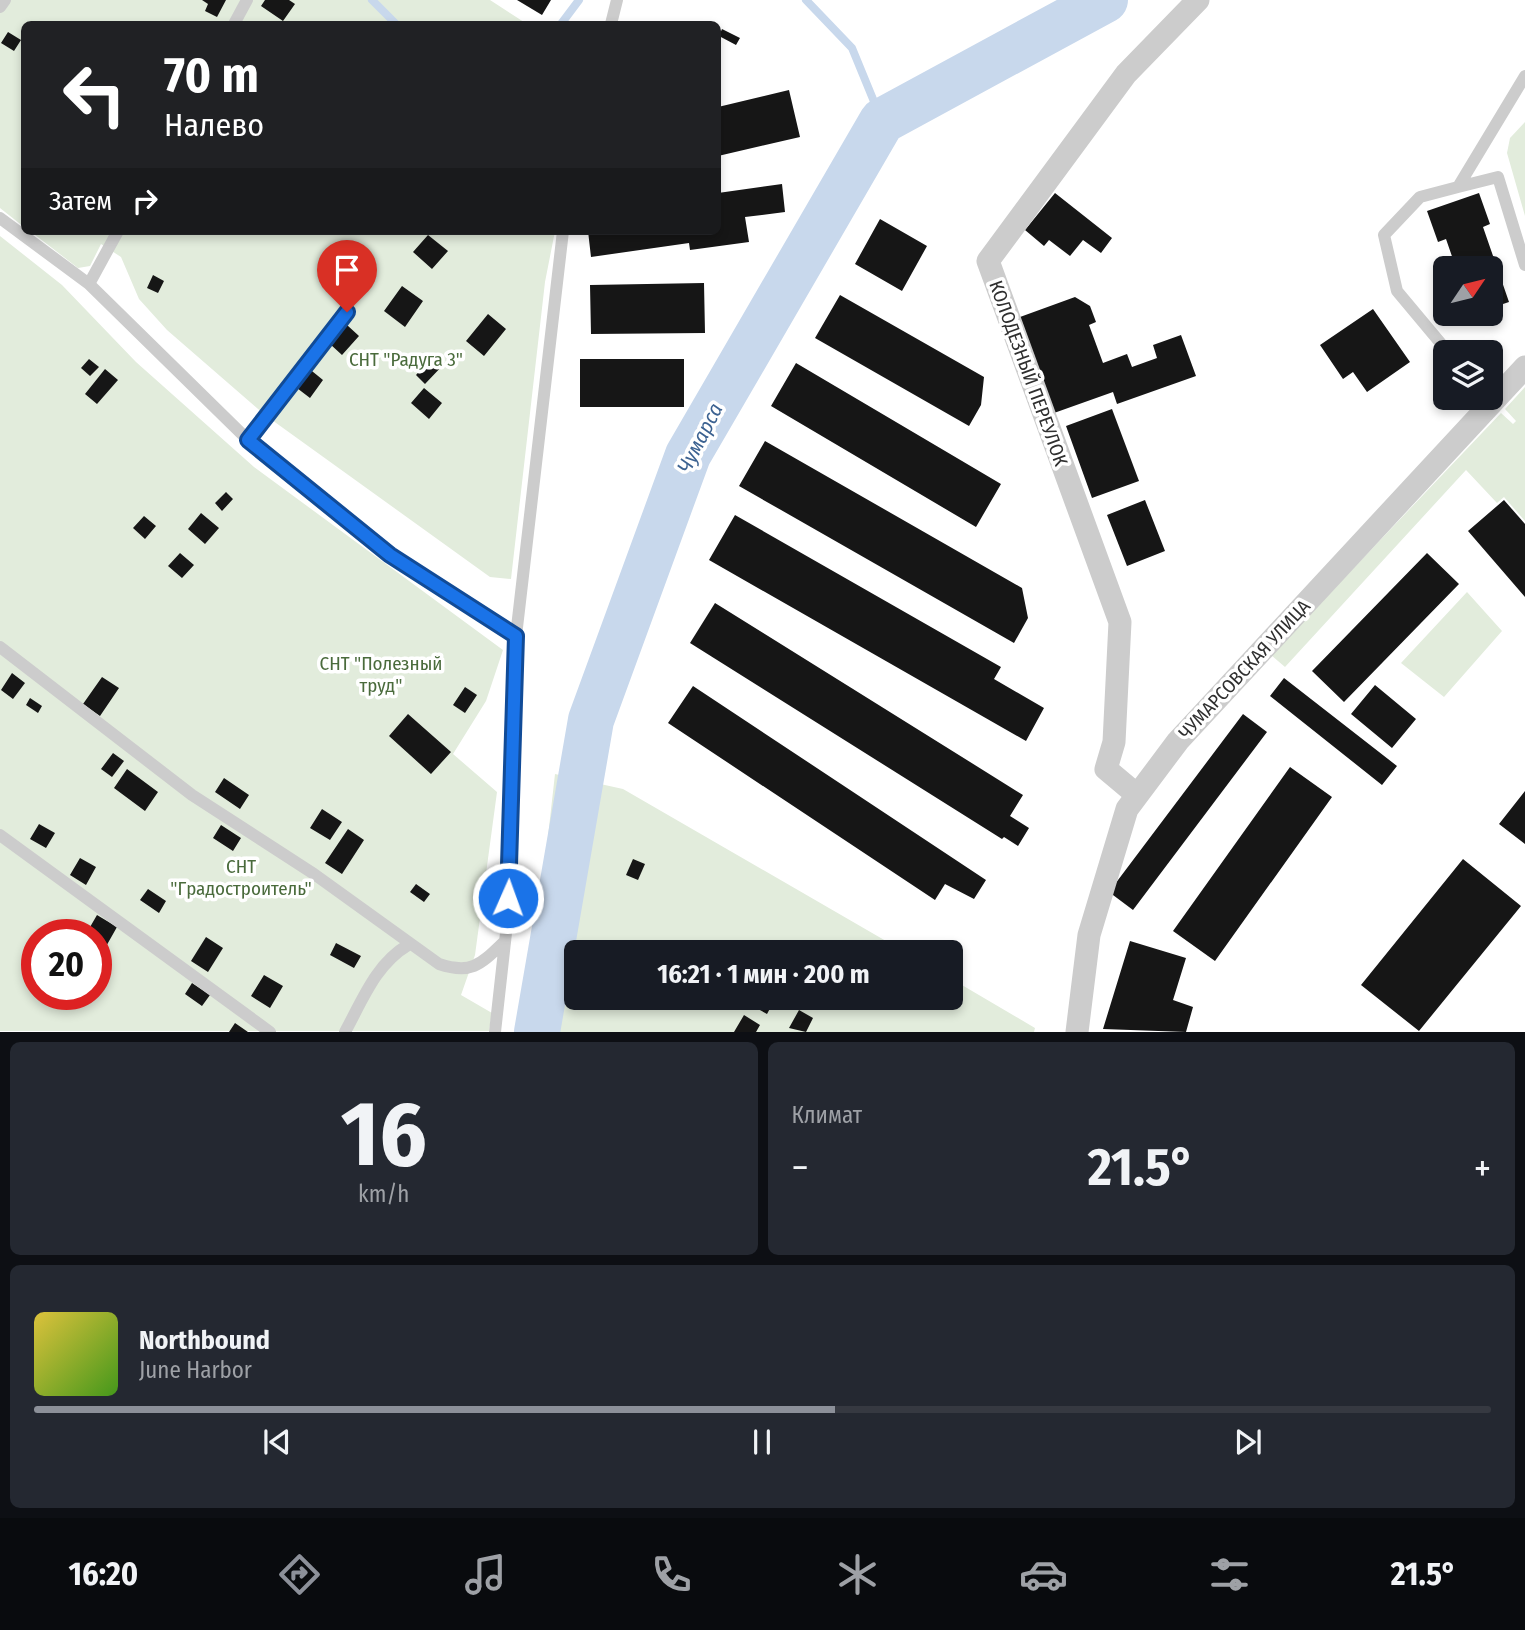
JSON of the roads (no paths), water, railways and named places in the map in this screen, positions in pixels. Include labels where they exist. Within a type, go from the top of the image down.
[{"type":"street","name":"КОЛОДЕЗНЫЙ ПЕРЕУЛОК","points":[[1137,795],[1106,769],[1114,742],[1119,622],[988,261],[1126,74],[1198,0]]},
{"type":"street","name":"ЧУМАРСОВСКАЯ УЛИЦА","points":[[1503,388],[1525,367]]},
{"type":"street","name":"ЧУМАРСОВСКАЯ УЛИЦА","points":[[1077,1031],[1089,935],[1127,809],[1178,741],[1481,410]]},
{"type":"lane","points":[[0,7],[5,0]]},
{"type":"lane","points":[[236,21],[247,0]]},
{"type":"lane","points":[[612,21],[617,0]]},
{"type":"lane","points":[[1458,187],[1525,76]]},
{"type":"lane","points":[[1438,340],[1397,292],[1384,236],[1420,197],[1499,177],[1525,265]]},
{"type":"lane","points":[[0,218],[21,234]]},
{"type":"lane","points":[[23,235],[89,284],[248,440],[390,555],[516,636]]},
{"type":"lane","points":[[89,284],[116,235]]},
{"type":"lane","points":[[495,1031],[505,941],[516,636],[563,235]]},
{"type":"lane","points":[[248,440],[347,312]]},
{"type":"lane","points":[[0,647],[192,795],[314,874],[408,945],[439,964],[459,971],[472,968],[505,941]]},
{"type":"lane","points":[[0,835],[270,1031]]},
{"type":"lane","points":[[345,1031],[380,969],[392,954],[408,945]]},
{"type":"waterway","points":[[372,0],[393,21]]},
{"type":"waterway","points":[[563,21],[579,0]]},
{"type":"waterway","points":[[806,0],[852,48],[882,121]]},
{"type":"waterway","name":"Чумарса","points":[[537,1032],[591,720],[688,455],[882,121],[1105,0]]},
{"type":"park label","name":"СНТ \"Радуга 3\"","points":[[406,359]]},
{"type":"park label","name":"СНТ \"Полезный труд\"","points":[[381,674]]},
{"type":"park label","name":"СНТ \"Градостроитель\"","points":[[241,877]]}]
